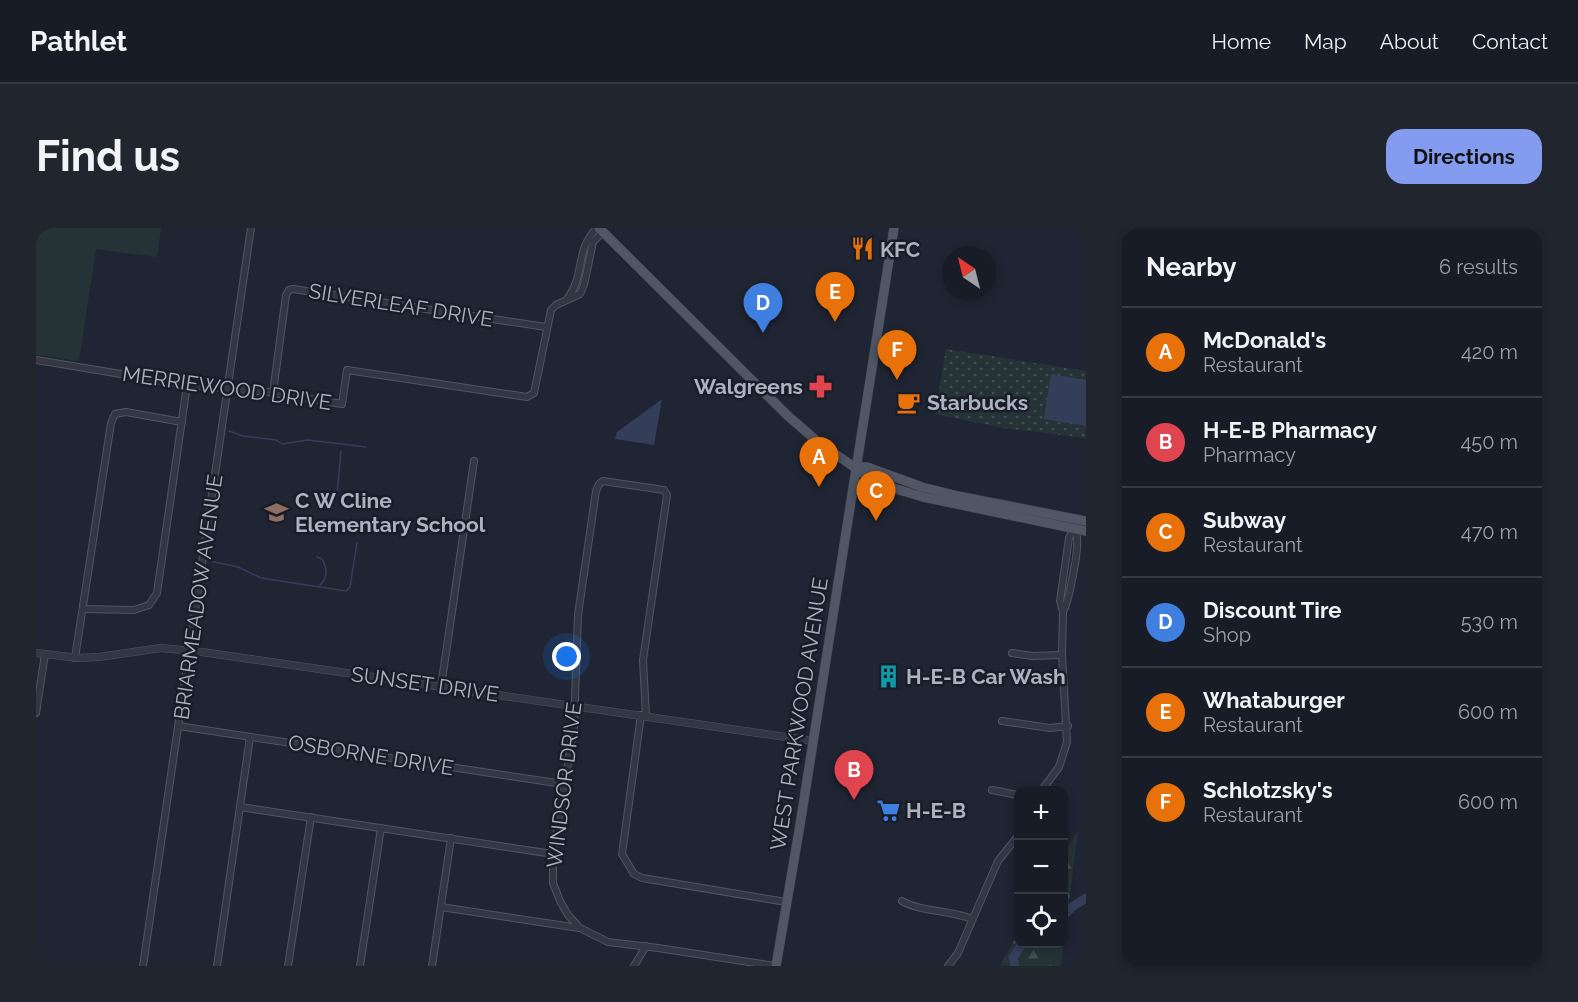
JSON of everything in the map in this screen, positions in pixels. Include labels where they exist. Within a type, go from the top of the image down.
[{"type":"main road","name":"WEST PARKWOOD AVENUE","points":[[775,966],[801,825],[855,466],[894,228]]},
{"type":"main road","points":[[600,229],[788,416],[818,442],[867,476],[923,497],[1086,531]]},
{"type":"main road","points":[[855,466],[867,467],[922,487],[958,496],[1086,521]]},
{"type":"street","name":"BRIARMEADOW AVENUE","points":[[143,966],[251,228]]},
{"type":"street","points":[[546,327],[551,310],[567,299],[580,294],[584,285],[584,261],[600,229]]},
{"type":"street","name":"SILVERLEAF DRIVE","points":[[273,393],[286,295],[289,290],[293,289],[546,327]]},
{"type":"street","name":"MERRIEWOOD DRIVE","points":[[36,360],[187,385],[273,393],[342,404],[347,370],[522,397],[531,395],[535,390],[546,327]]},
{"type":"street","points":[[83,609],[134,610],[148,605],[158,593],[187,385]]},
{"type":"street","points":[[75,658],[111,423],[115,414],[126,412],[182,422]]},
{"type":"street","points":[[441,687],[474,461]]},
{"type":"street","name":"WINDSOR DRIVE","points":[[644,716],[643,660],[667,495],[664,490],[603,481],[598,484],[596,491],[578,615],[574,727],[553,854],[553,883],[556,892],[568,915],[580,928],[608,942],[775,966]]},
{"type":"street","points":[[1045,786],[1063,758],[1067,742],[1068,726],[1062,655],[1063,612],[1071,587],[1078,538],[1074,528]]},
{"type":"street","name":"SUNSET DRIVE","points":[[36,653],[75,658],[161,648],[190,651],[813,741]]},
{"type":"street","points":[[1012,653],[1032,656],[1062,655]]},
{"type":"street","points":[[36,713],[45,654]]},
{"type":"street","points":[[644,716],[622,855],[634,874],[642,878],[786,902]]},
{"type":"street","points":[[1002,721],[1050,728],[1068,726]]},
{"type":"street","name":"OSBORNE DRIVE","points":[[178,726],[563,784]]},
{"type":"street","points":[[217,966],[250,737]]},
{"type":"street","points":[[992,790],[1014,794]]},
{"type":"street","points":[[240,807],[553,854]]},
{"type":"street","points":[[288,966],[311,817]]},
{"type":"street","points":[[360,966],[381,828]]},
{"type":"street","points":[[432,966],[451,838]]},
{"type":"street","points":[[948,966],[958,953],[998,861],[1015,840]]},
{"type":"street","points":[[902,901],[913,906],[956,913],[972,919]]},
{"type":"street","points":[[441,907],[580,928]]},
{"type":"street","points":[[634,966],[646,946]]},
{"type":"green space","points":[[36,228],[161,228],[157,257],[96,249],[79,361],[36,355]]},
{"type":"green space","points":[[946,349],[1086,371],[1086,438],[1003,428],[935,414]]},
{"type":"green space","points":[[1078,830],[1068,910],[1068,848]]},
{"type":"green space","points":[[1014,941],[1014,948],[1063,948],[1061,966],[1000,966]]},
{"type":"water","points":[[1051,374],[1086,380],[1086,426],[1044,419]]},
{"type":"water","points":[[662,399],[654,445],[615,439],[617,432]]},
{"type":"waterway","points":[[229,431],[243,436],[276,440],[282,444],[308,440],[366,447]]},
{"type":"waterway","points":[[337,495],[341,451]]},
{"type":"waterway","points":[[210,561],[238,567],[261,578],[346,591],[350,587],[357,543]]},
{"type":"waterway","points":[[317,557],[322,559],[326,569],[325,579],[320,585]]},
{"type":"waterway","points":[[1068,911],[1086,898]]},
{"type":"waterway","points":[[1015,966],[1013,958],[1019,948]]},
{"type":"place","name":"KFC","points":[[862,249]]},
{"type":"place","name":"Whataburger","points":[[835,322]]},
{"type":"place","name":"Discount Tire","points":[[763,333]]},
{"type":"place","name":"Schlotzsky's","points":[[897,380]]},
{"type":"place","name":"Walgreens","points":[[821,386]]},
{"type":"place","name":"Starbucks","points":[[909,402]]},
{"type":"place","name":"McDonald's","points":[[819,487]]},
{"type":"place","name":"C W Cline Elementary School","points":[[277,512]]},
{"type":"place","name":"Subway","points":[[876,521]]},
{"type":"place","name":"H-E-B Car Wash","points":[[888,676]]},
{"type":"place","name":"H-E-B Pharmacy","points":[[854,800]]},
{"type":"place","name":"H-E-B","points":[[888,810]]}]
